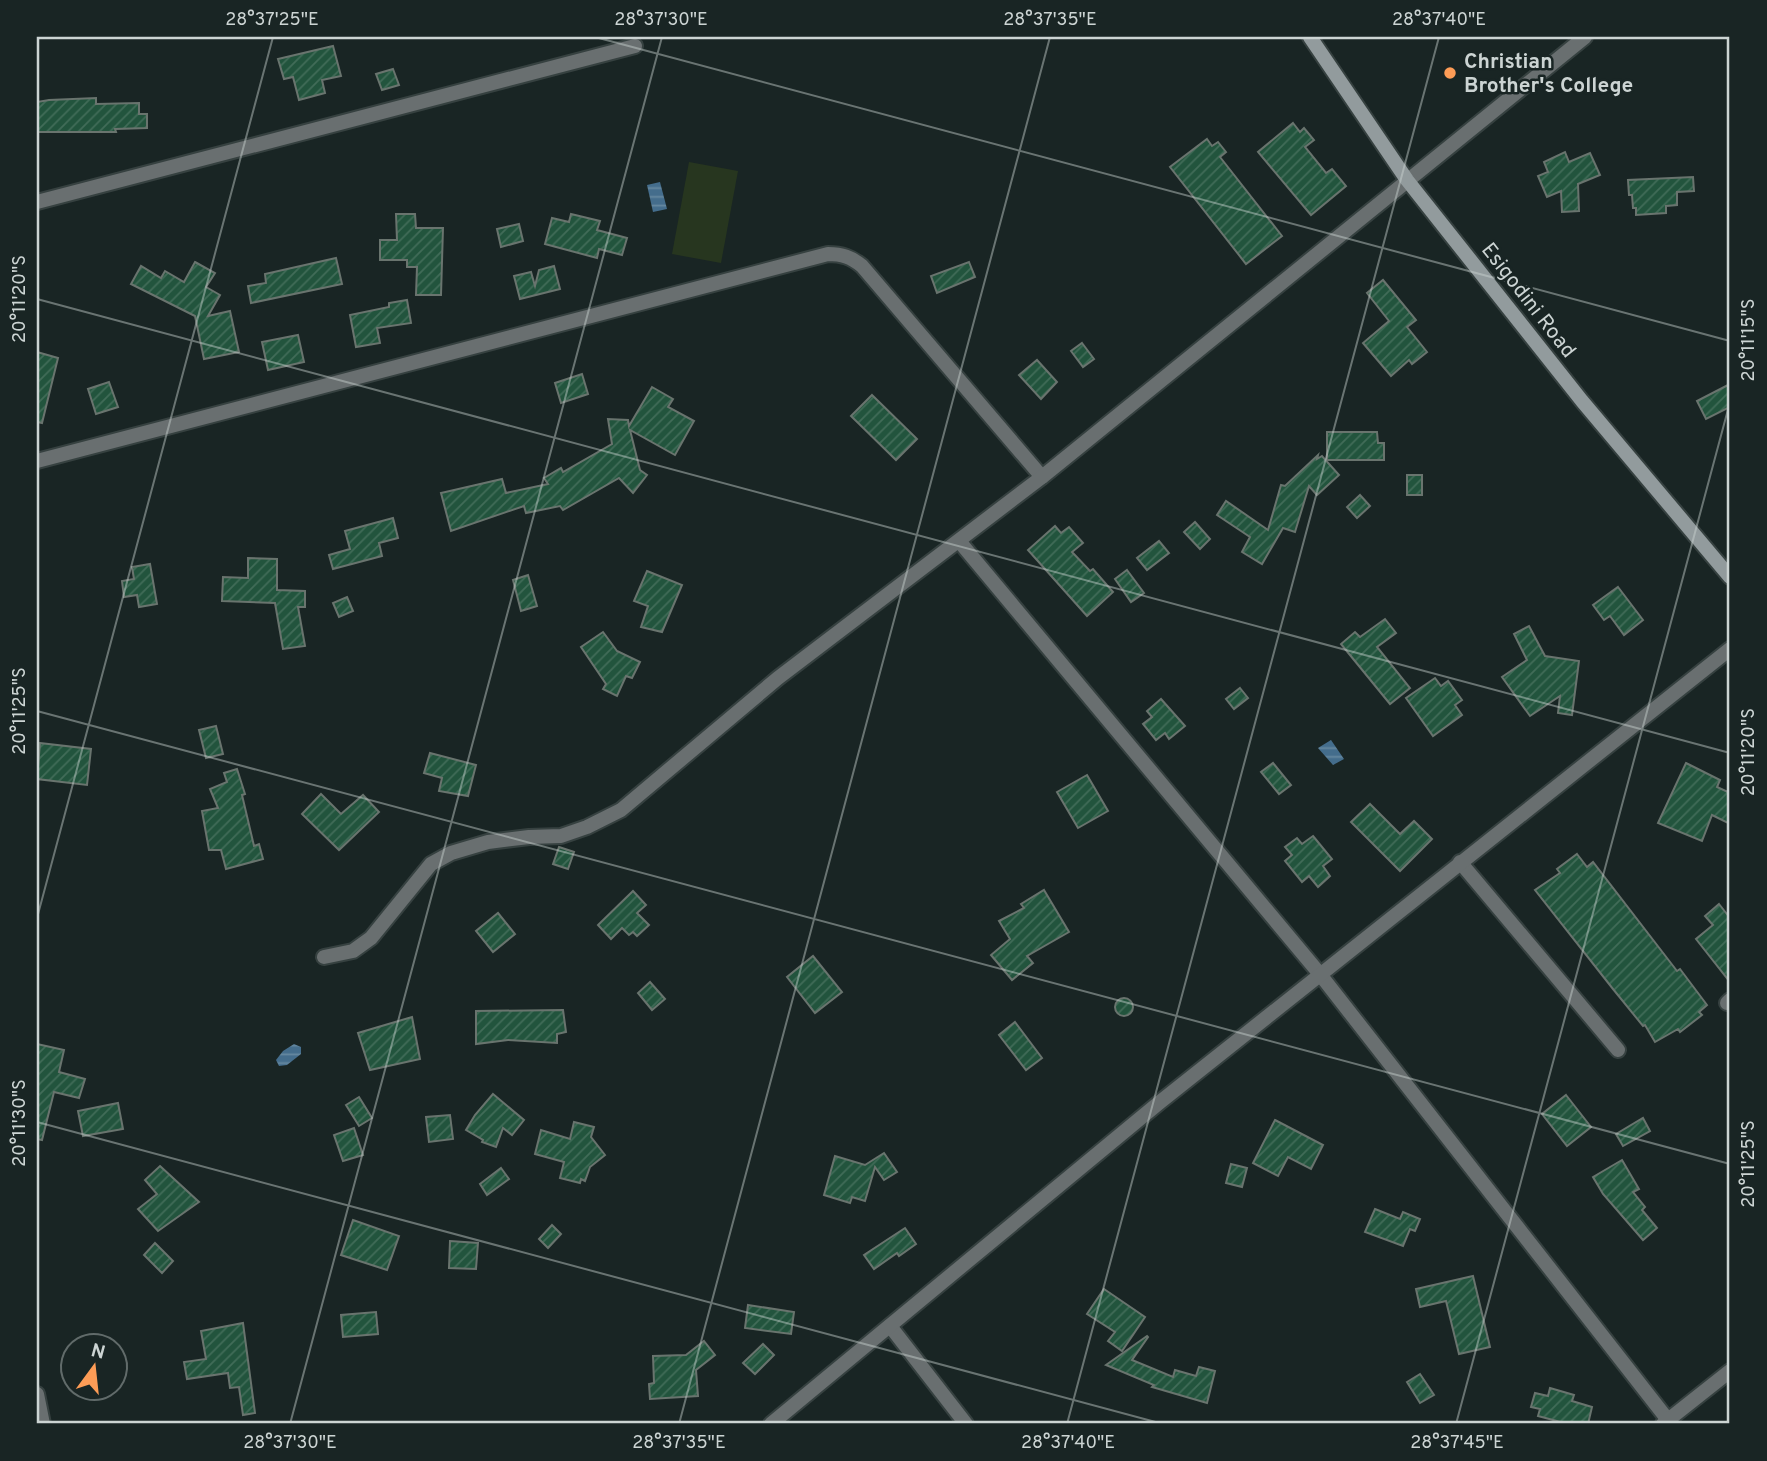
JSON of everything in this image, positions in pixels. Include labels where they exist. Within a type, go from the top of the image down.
[{"type":"main road","name":"Esigodini Road","points":[[1310,37],[1407,180],[1582,401],[1730,577]]},
{"type":"street","points":[[324,957],[353,951],[371,938],[431,864],[451,853],[488,842],[561,836],[621,810],[778,678],[1042,477],[1585,37]]},
{"type":"street","points":[[37,202],[635,46]]},
{"type":"street","points":[[37,461],[828,254],[840,254],[862,266],[1042,477]]},
{"type":"street","points":[[959,541],[1319,973],[1666,1422],[1730,1371]]},
{"type":"street","points":[[771,1424],[1319,973],[1730,649]]},
{"type":"street","points":[[1460,862],[1618,1050]]},
{"type":"street","points":[[890,1326],[966,1424]]},
{"type":"street","points":[[37,1394],[43,1424]]},
{"type":"green space","points":[[689,162],[738,171],[721,263],[672,254]]},
{"type":"water","points":[[660,182],[667,209],[653,212],[647,185]]},
{"type":"water","points":[[1331,740],[1344,759],[1333,765],[1318,748]]},
{"type":"water","points":[[294,1044],[301,1047],[301,1054],[287,1065],[279,1066],[276,1060]]},
{"type":"building","points":[[333,46],[341,76],[322,80],[325,93],[299,100],[293,77],[284,79],[278,59]]},
{"type":"building","points":[[393,69],[399,85],[382,90],[376,74]]},
{"type":"building","points":[[96,98],[96,104],[139,103],[139,114],[147,114],[147,128],[115,129],[116,132],[37,132],[37,102]]},
{"type":"building","points":[[1293,123],[1300,132],[1304,128],[1314,140],[1305,147],[1326,173],[1332,169],[1346,186],[1311,215],[1258,152]]},
{"type":"building","points":[[1207,139],[1212,146],[1218,142],[1226,152],[1220,157],[1282,236],[1246,264],[1170,167]]},
{"type":"building","points":[[1565,152],[1569,162],[1590,153],[1600,175],[1578,184],[1579,211],[1562,212],[1561,191],[1547,197],[1538,176],[1548,172],[1544,162]]},
{"type":"building","points":[[1693,177],[1694,191],[1677,192],[1677,205],[1666,206],[1666,213],[1636,215],[1632,195],[1629,195],[1628,180]]},
{"type":"building","points":[[396,214],[415,214],[416,228],[443,228],[441,295],[416,295],[417,267],[407,267],[407,260],[380,260],[380,240],[397,240]]},
{"type":"building","points":[[571,214],[600,221],[597,230],[627,238],[622,255],[599,249],[597,258],[545,244],[552,218],[569,222]]},
{"type":"building","points":[[519,224],[523,241],[501,247],[497,229]]},
{"type":"building","points":[[336,258],[342,284],[251,303],[248,286],[266,283],[265,274]]},
{"type":"building","points":[[195,262],[215,273],[206,287],[220,295],[208,316],[230,311],[239,352],[204,359],[195,316],[131,284],[141,266],[161,278],[165,271],[184,282]]},
{"type":"building","points":[[969,262],[975,277],[937,293],[931,276]]},
{"type":"building","points":[[554,266],[560,289],[520,299],[514,276],[531,272],[535,286],[539,270]]},
{"type":"building","points":[[1383,280],[1416,320],[1407,327],[1427,352],[1412,364],[1409,360],[1391,376],[1363,343],[1389,321],[1367,293]]},
{"type":"building","points":[[407,300],[411,323],[377,328],[380,343],[356,347],[350,315],[389,307],[389,303]]},
{"type":"building","points":[[298,335],[304,362],[268,370],[262,342]]},
{"type":"building","points":[[1082,343],[1094,359],[1083,367],[1071,351]]},
{"type":"building","points":[[37,352],[58,358],[42,423],[37,422]]},
{"type":"building","points":[[1037,360],[1057,382],[1041,399],[1019,375]]},
{"type":"building","points":[[582,374],[588,394],[561,403],[555,383]]},
{"type":"building","points":[[109,382],[118,407],[96,414],[88,389]]},
{"type":"building","points":[[1730,384],[1730,407],[1706,419],[1697,401]]},
{"type":"building","points":[[652,387],[673,399],[668,407],[694,421],[675,455],[630,430],[640,470],[647,475],[633,493],[619,478],[563,510],[560,506],[526,513],[524,506],[451,531],[441,493],[502,479],[506,493],[548,484],[544,478],[561,468],[563,472],[612,444],[608,419],[628,420],[629,426]]},
{"type":"building","points":[[872,395],[917,439],[896,460],[851,416]]},
{"type":"building","points":[[1327,432],[1377,432],[1378,443],[1384,443],[1384,460],[1327,460]]},
{"type":"building","points":[[1318,455],[1317,459],[1322,456],[1339,475],[1317,495],[1309,486],[1295,532],[1283,528],[1262,564],[1242,552],[1250,537],[1217,515],[1226,501],[1268,530],[1281,485],[1285,486]]},
{"type":"building","points":[[1407,475],[1422,475],[1422,495],[1407,495]]},
{"type":"building","points":[[1360,495],[1370,506],[1357,518],[1347,507]]},
{"type":"building","points":[[393,518],[398,538],[379,543],[382,556],[333,569],[329,555],[350,549],[345,531]]},
{"type":"building","points":[[1195,522],[1210,539],[1200,549],[1184,532]]},
{"type":"building","points":[[1055,526],[1061,533],[1069,527],[1083,543],[1072,552],[1090,571],[1093,569],[1113,592],[1087,616],[1028,550]]},
{"type":"building","points":[[1159,541],[1169,553],[1147,570],[1137,558]]},
{"type":"building","points":[[248,558],[277,559],[277,590],[305,591],[305,607],[298,607],[305,646],[283,649],[275,603],[222,601],[223,577],[248,578]]},
{"type":"building","points":[[150,564],[157,604],[139,607],[137,595],[124,597],[122,581],[134,579],[132,567]]},
{"type":"building","points":[[1127,570],[1144,593],[1131,602],[1115,579]]},
{"type":"building","points":[[647,571],[682,585],[662,632],[641,627],[648,606],[634,601]]},
{"type":"building","points":[[528,575],[537,606],[521,611],[513,580]]},
{"type":"building","points":[[1618,587],[1643,620],[1624,635],[1610,616],[1604,620],[1593,605]]},
{"type":"building","points":[[347,597],[353,611],[339,617],[333,603]]},
{"type":"building","points":[[1385,619],[1396,633],[1377,647],[1410,688],[1390,704],[1341,644],[1355,632],[1360,637]]},
{"type":"building","points":[[1529,626],[1545,656],[1579,661],[1572,715],[1558,713],[1560,696],[1530,716],[1502,677],[1527,660],[1514,634]]},
{"type":"building","points":[[603,632],[617,651],[640,662],[632,678],[626,676],[617,696],[603,689],[606,684],[581,647]]},
{"type":"building","points":[[1435,678],[1441,686],[1448,681],[1462,700],[1455,705],[1462,715],[1433,736],[1406,698]]},
{"type":"building","points":[[1240,688],[1248,698],[1234,709],[1226,699]]},
{"type":"building","points":[[1161,699],[1185,726],[1169,739],[1165,733],[1156,740],[1143,724],[1152,717],[1147,711]]},
{"type":"building","points":[[216,726],[223,754],[206,758],[199,730]]},
{"type":"building","points":[[40,743],[91,749],[87,785],[37,779]]},
{"type":"building","points":[[430,753],[476,765],[468,796],[439,791],[442,778],[424,773]]},
{"type":"building","points":[[1273,763],[1291,785],[1279,794],[1261,772]]},
{"type":"building","points":[[1686,763],[1720,780],[1717,787],[1730,793],[1730,824],[1712,815],[1702,841],[1658,823]]},
{"type":"building","points":[[237,769],[245,794],[242,795],[254,846],[259,844],[263,859],[226,869],[221,850],[209,850],[202,811],[218,808],[210,789],[227,782],[224,773]]},
{"type":"building","points":[[1087,775],[1108,811],[1078,828],[1057,792]]},
{"type":"building","points":[[321,794],[341,814],[363,795],[379,812],[339,850],[302,814]]},
{"type":"building","points":[[1370,804],[1400,834],[1414,821],[1432,839],[1400,871],[1351,822]]},
{"type":"building","points":[[1313,836],[1332,859],[1323,866],[1330,876],[1318,887],[1309,876],[1302,882],[1285,861],[1292,855],[1285,847],[1297,838],[1302,844]]},
{"type":"building","points":[[559,847],[574,852],[568,869],[553,864]]},
{"type":"building","points":[[1577,854],[1587,867],[1593,862],[1677,971],[1680,969],[1707,1005],[1699,1012],[1702,1015],[1680,1032],[1678,1029],[1655,1042],[1645,1025],[1643,1026],[1535,890],[1560,873],[1557,869]]},
{"type":"building","points":[[1044,890],[1069,932],[1027,956],[1033,963],[1012,980],[991,955],[1010,939],[999,921],[1024,908],[1021,904]]},
{"type":"building","points":[[633,891],[646,905],[637,913],[649,925],[637,936],[633,932],[629,935],[622,928],[611,939],[598,925]]},
{"type":"building","points":[[1719,904],[1730,918],[1730,982],[1696,939],[1713,925],[1705,916]]},
{"type":"building","points":[[498,913],[515,934],[493,952],[476,931]]},
{"type":"building","points":[[813,956],[842,992],[815,1013],[787,977]]},
{"type":"building","points":[[650,982],[665,999],[652,1010],[638,993]]},
{"type":"building","points":[[1124,998],[1130,1001],[1133,1007],[1130,1013],[1124,1016],[1118,1013],[1115,1007],[1118,1001]]},
{"type":"building","points":[[563,1010],[566,1032],[557,1034],[557,1043],[508,1040],[476,1044],[476,1011]]},
{"type":"building","points":[[412,1017],[420,1059],[370,1070],[358,1033]]},
{"type":"building","points":[[1015,1022],[1042,1058],[1026,1070],[999,1035]]},
{"type":"building","points":[[37,1044],[64,1050],[59,1072],[85,1079],[79,1098],[54,1092],[42,1140],[37,1139]]},
{"type":"building","points":[[493,1094],[524,1120],[512,1135],[503,1128],[496,1147],[482,1142],[483,1140],[466,1130]]},
{"type":"building","points":[[1566,1095],[1591,1127],[1567,1146],[1542,1114]]},
{"type":"building","points":[[359,1097],[372,1118],[359,1126],[346,1105]]},
{"type":"building","points":[[118,1103],[123,1129],[83,1136],[78,1111]]},
{"type":"building","points":[[450,1115],[453,1139],[429,1142],[426,1117]]},
{"type":"building","points":[[1643,1118],[1650,1131],[1623,1146],[1616,1134]]},
{"type":"building","points":[[1275,1120],[1323,1145],[1311,1169],[1288,1157],[1278,1176],[1253,1163]]},
{"type":"building","points":[[574,1122],[594,1127],[591,1137],[605,1155],[590,1167],[585,1181],[581,1179],[580,1183],[560,1178],[564,1162],[535,1154],[541,1130],[570,1139]]},
{"type":"building","points":[[354,1128],[363,1155],[343,1161],[334,1135]]},
{"type":"building","points":[[884,1153],[897,1172],[884,1180],[875,1167],[865,1201],[852,1197],[850,1203],[824,1195],[835,1156],[865,1165]]},
{"type":"building","points":[[1622,1160],[1639,1189],[1633,1192],[1645,1207],[1642,1210],[1657,1228],[1643,1240],[1603,1194],[1593,1177]]},
{"type":"building","points":[[1231,1164],[1247,1168],[1242,1187],[1226,1183]]},
{"type":"building","points":[[160,1166],[199,1202],[158,1231],[138,1209],[157,1194],[145,1180]]},
{"type":"building","points":[[501,1168],[509,1179],[487,1195],[480,1184]]},
{"type":"building","points":[[1375,1209],[1400,1219],[1403,1212],[1420,1219],[1415,1231],[1410,1229],[1403,1246],[1365,1232]]},
{"type":"building","points":[[353,1220],[399,1236],[387,1270],[341,1255]]},
{"type":"building","points":[[552,1225],[561,1234],[548,1248],[539,1239]]},
{"type":"building","points":[[905,1228],[916,1244],[874,1269],[864,1255]]},
{"type":"building","points":[[450,1241],[478,1243],[476,1269],[449,1268]]},
{"type":"building","points":[[155,1243],[173,1261],[162,1273],[144,1255]]},
{"type":"building","points":[[1473,1276],[1490,1347],[1459,1354],[1446,1301],[1420,1307],[1416,1289]]},
{"type":"building","points":[[1104,1289],[1145,1317],[1122,1351],[1108,1341],[1115,1332],[1087,1314]]},
{"type":"building","points":[[748,1305],[794,1312],[791,1334],[745,1328]]},
{"type":"building","points":[[376,1312],[378,1334],[343,1337],[341,1315]]},
{"type":"building","points":[[243,1323],[255,1413],[243,1415],[239,1387],[230,1388],[228,1373],[187,1379],[184,1362],[206,1359],[201,1331]]},
{"type":"building","points":[[1147,1336],[1132,1360],[1173,1377],[1175,1370],[1196,1376],[1199,1367],[1215,1371],[1207,1403],[1152,1387],[1154,1385],[1106,1365]]},
{"type":"building","points":[[704,1341],[715,1355],[696,1370],[698,1396],[650,1399],[649,1384],[654,1383],[653,1356],[686,1355]]},
{"type":"building","points":[[763,1344],[774,1355],[755,1374],[743,1363]]},
{"type":"building","points":[[1420,1374],[1434,1395],[1420,1403],[1407,1382]]},
{"type":"building","points":[[1550,1388],[1574,1395],[1572,1401],[1592,1407],[1588,1424],[1568,1424],[1538,1416],[1540,1409],[1531,1407],[1535,1393],[1548,1396]]},
{"type":"place","name":"Christian Brother's College","points":[[1450,73]]}]
